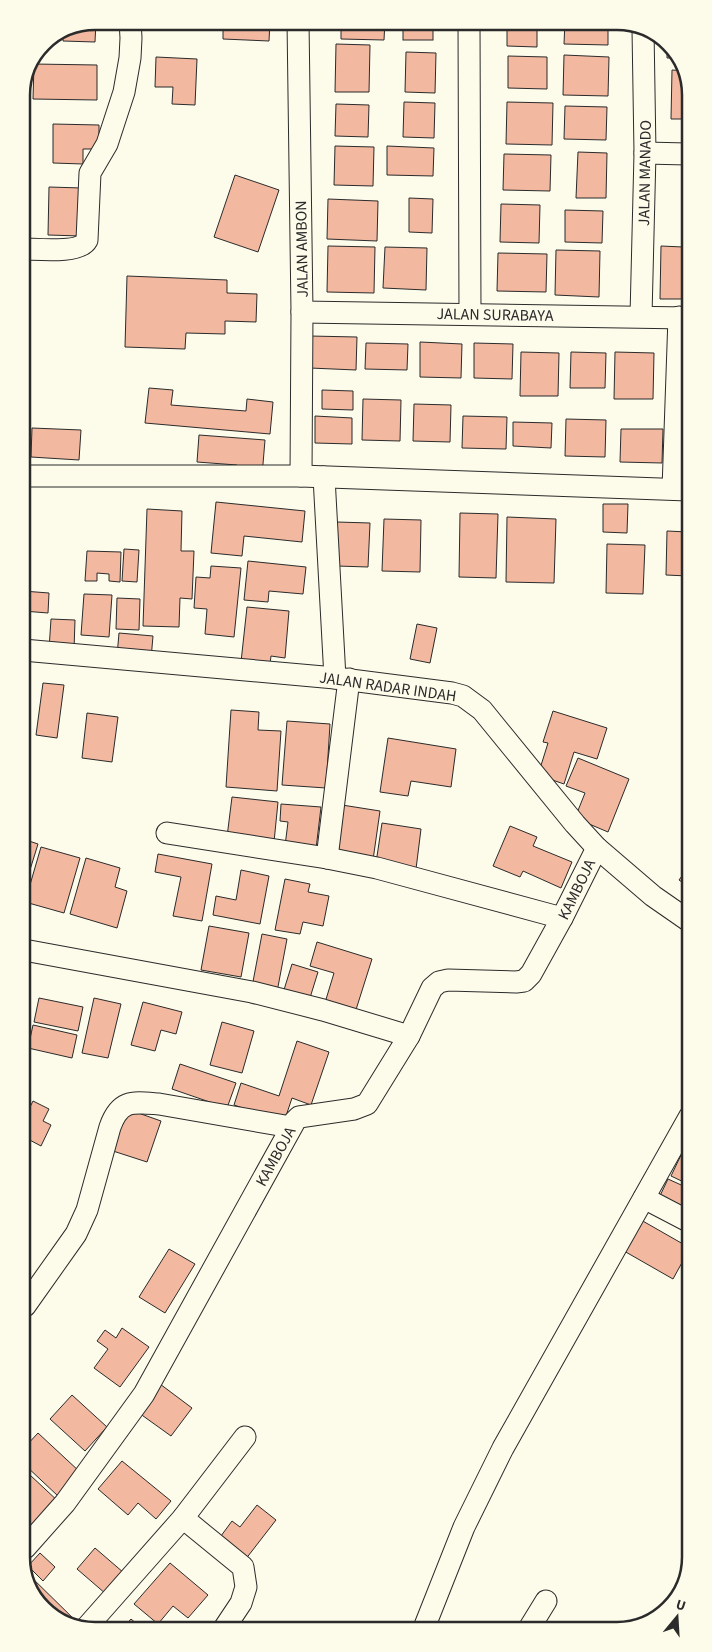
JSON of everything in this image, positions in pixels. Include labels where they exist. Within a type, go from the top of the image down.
[{"type":"street","points":[[30,249],[76,249],[85,244],[87,240],[90,173],[107,144],[124,92],[130,51],[131,30]]},
{"type":"street","name":"JALAN AMBON","points":[[298,30],[302,312],[301,476]]},
{"type":"street","points":[[470,30],[470,314]]},
{"type":"street","name":"JALAN MANADO","points":[[641,316],[646,153],[643,36]]},
{"type":"street","points":[[646,153],[682,154]]},
{"type":"street","name":"JALAN SURABAYA","points":[[302,312],[682,317]]},
{"type":"street","points":[[30,476],[301,476],[680,490],[682,375]]},
{"type":"street","points":[[324,477],[342,679],[327,858]]},
{"type":"street","name":"JALAN RADAR INDAH","points":[[30,651],[342,679],[463,696],[482,710],[575,824],[597,848],[653,896],[682,915]]},
{"type":"street","points":[[167,833],[327,858],[406,875],[562,918]]},
{"type":"street","name":"KAMBOJA","points":[[30,1542],[65,1503],[144,1394],[291,1127],[299,1117],[354,1109],[367,1104],[409,1036],[432,988],[439,982],[448,980],[524,981],[531,974],[562,918],[597,848]]},
{"type":"street","points":[[30,951],[252,992],[323,1010],[409,1036]]},
{"type":"street","points":[[30,1298],[76,1234],[87,1210],[110,1127],[119,1109],[127,1104],[134,1103],[159,1104],[291,1127]]},
{"type":"street","points":[[426,1622],[476,1503],[508,1440],[682,1130]]},
{"type":"street","points":[[644,1198],[682,1218]]},
{"type":"street","points":[[91,1622],[183,1518],[245,1437]]},
{"type":"street","points":[[183,1518],[243,1567],[246,1586],[241,1603],[228,1622]]},
{"type":"street","points":[[534,1622],[546,1601]]},
{"type":"building","points":[[96,30],[95,42],[63,41],[63,39],[74,33]]},
{"type":"building","points":[[223,30],[270,30],[269,41],[223,39]]},
{"type":"building","points":[[341,30],[385,30],[384,40],[341,39]]},
{"type":"building","points":[[403,30],[433,30],[433,40],[403,40]]},
{"type":"building","points":[[507,30],[537,30],[537,47],[507,46]]},
{"type":"building","points":[[565,30],[608,30],[608,45],[564,44]]},
{"type":"building","points":[[336,44],[370,45],[369,92],[335,92]]},
{"type":"building","points":[[406,52],[436,53],[435,93],[405,92]]},
{"type":"building","points":[[564,55],[609,57],[608,96],[563,95]]},
{"type":"building","points":[[508,56],[547,57],[547,89],[508,88]]},
{"type":"building","points":[[156,57],[197,59],[195,105],[172,104],[173,87],[155,87]]},
{"type":"building","points":[[38,64],[97,65],[97,100],[33,99],[34,74]]},
{"type":"building","points":[[672,70],[677,70],[681,82],[682,119],[671,119]]},
{"type":"building","points":[[404,102],[435,103],[434,138],[403,137]]},
{"type":"building","points":[[507,102],[553,103],[552,145],[506,144]]},
{"type":"building","points":[[336,104],[369,105],[368,137],[335,136]]},
{"type":"building","points":[[565,106],[607,107],[606,140],[564,139]]},
{"type":"building","points":[[53,124],[99,125],[99,149],[83,149],[83,164],[53,163]]},
{"type":"building","points":[[335,146],[374,147],[373,186],[334,185]]},
{"type":"building","points":[[387,146],[434,148],[433,176],[387,175]]},
{"type":"building","points":[[578,152],[607,153],[606,198],[576,198]]},
{"type":"building","points":[[504,154],[551,155],[550,191],[503,190]]},
{"type":"building","points":[[235,175],[279,190],[258,252],[214,237]]},
{"type":"building","points":[[49,187],[82,188],[81,236],[48,235]]},
{"type":"building","points":[[409,198],[433,199],[432,233],[409,232]]},
{"type":"building","points":[[328,199],[378,201],[377,241],[327,239]]},
{"type":"building","points":[[501,204],[540,205],[539,243],[500,242]]},
{"type":"building","points":[[565,210],[603,211],[602,243],[565,242]]},
{"type":"building","points":[[328,246],[375,247],[374,293],[327,292]]},
{"type":"building","points":[[661,246],[682,247],[682,299],[660,299]]},
{"type":"building","points":[[385,247],[427,248],[426,290],[383,288]]},
{"type":"building","points":[[556,250],[600,251],[599,297],[555,295]]},
{"type":"building","points":[[498,253],[547,254],[546,292],[497,291]]},
{"type":"building","points":[[127,276],[227,280],[227,293],[257,294],[256,322],[225,321],[225,334],[186,333],[185,349],[125,347]]},
{"type":"building","points":[[310,336],[357,337],[356,370],[310,368]]},
{"type":"building","points":[[420,342],[462,344],[461,378],[420,377]]},
{"type":"building","points":[[366,343],[408,344],[407,370],[365,369]]},
{"type":"building","points":[[474,343],[513,344],[512,379],[474,378]]},
{"type":"building","points":[[521,352],[559,353],[558,396],[520,396]]},
{"type":"building","points":[[571,352],[606,353],[605,388],[570,388]]},
{"type":"building","points":[[615,352],[654,353],[653,399],[614,399]]},
{"type":"building","points":[[149,388],[173,390],[171,405],[246,411],[247,399],[273,402],[270,434],[145,423]]},
{"type":"building","points":[[322,390],[353,391],[353,410],[322,409]]},
{"type":"building","points":[[363,399],[401,400],[400,441],[362,440]]},
{"type":"building","points":[[414,404],[451,405],[450,442],[413,441]]},
{"type":"building","points":[[315,416],[352,418],[352,444],[315,443]]},
{"type":"building","points":[[463,416],[507,417],[506,449],[462,448]]},
{"type":"building","points":[[566,419],[606,420],[605,457],[565,456]]},
{"type":"building","points":[[513,422],[552,423],[551,448],[513,446]]},
{"type":"building","points":[[32,428],[81,430],[79,460],[31,457]]},
{"type":"building","points":[[621,429],[663,429],[662,463],[620,462]]},
{"type":"building","points":[[199,435],[265,440],[262,476],[237,474],[237,465],[197,462]]},
{"type":"building","points":[[216,502],[305,511],[302,542],[244,536],[242,556],[211,553]]},
{"type":"building","points":[[603,504],[628,504],[627,533],[603,532]]},
{"type":"building","points":[[147,509],[182,511],[181,551],[194,551],[192,599],[180,598],[179,627],[143,626]]},
{"type":"building","points":[[460,513],[498,514],[496,578],[459,577]]},
{"type":"building","points":[[507,517],[556,519],[554,583],[506,582]]},
{"type":"building","points":[[384,519],[421,520],[420,572],[382,571]]},
{"type":"building","points":[[337,522],[370,523],[368,567],[337,566]]},
{"type":"building","points":[[667,531],[682,532],[682,576],[666,575]]},
{"type":"building","points":[[607,544],[645,545],[643,594],[606,593]]},
{"type":"building","points":[[124,549],[139,550],[137,582],[122,581]]},
{"type":"building","points":[[87,551],[121,552],[120,582],[109,581],[109,574],[97,573],[97,581],[85,581]]},
{"type":"building","points":[[248,561],[306,567],[303,594],[269,591],[268,602],[244,600]]},
{"type":"building","points":[[211,566],[241,568],[234,637],[205,634],[207,609],[194,608],[196,577],[210,578]]},
{"type":"building","points":[[30,592],[49,593],[48,613],[30,612]]},
{"type":"building","points":[[84,594],[112,595],[109,637],[81,635]]},
{"type":"building","points":[[117,598],[140,599],[139,630],[116,629]]},
{"type":"building","points":[[247,607],[289,611],[285,658],[271,656],[270,664],[241,662]]},
{"type":"building","points":[[51,619],[75,620],[74,650],[49,649]]},
{"type":"building","points":[[417,624],[437,628],[430,663],[410,659]]},
{"type":"building","points":[[119,633],[153,636],[151,659],[117,656]]},
{"type":"building","points":[[43,683],[64,685],[57,738],[36,735]]},
{"type":"building","points":[[231,710],[259,712],[258,730],[281,731],[277,791],[226,787]]},
{"type":"building","points":[[553,711],[607,728],[597,759],[574,752],[564,784],[538,775],[548,743],[543,742]]},
{"type":"building","points":[[87,713],[118,717],[112,762],[82,758]]},
{"type":"building","points":[[287,721],[330,724],[326,788],[282,785]]},
{"type":"building","points":[[388,738],[456,749],[451,787],[411,781],[408,796],[380,792]]},
{"type":"building","points":[[578,758],[629,779],[608,832],[575,818],[585,793],[566,786]]},
{"type":"building","points":[[232,797],[278,802],[274,842],[227,837]]},
{"type":"building","points":[[281,804],[321,807],[316,849],[285,846],[288,822],[280,821]]},
{"type":"building","points":[[342,805],[380,811],[373,860],[335,854]]},
{"type":"building","points":[[382,823],[421,829],[416,869],[376,863]]},
{"type":"building","points":[[510,826],[537,837],[533,846],[572,862],[561,888],[523,871],[520,877],[493,866]]},
{"type":"building","points":[[30,841],[38,844],[30,870]]},
{"type":"building","points":[[41,847],[80,858],[64,913],[30,903],[30,885]]},
{"type":"building","points":[[158,854],[212,864],[202,921],[173,916],[181,877],[155,872]]},
{"type":"building","points":[[86,858],[120,868],[115,887],[127,891],[117,928],[70,914]]},
{"type":"building","points":[[241,870],[269,876],[260,924],[213,915],[216,896],[236,900]]},
{"type":"building","points":[[285,879],[310,884],[308,892],[329,896],[323,926],[303,922],[300,934],[275,930]]},
{"type":"building","points":[[209,926],[249,933],[241,977],[201,970]]},
{"type":"building","points":[[262,934],[287,939],[277,992],[252,987]]},
{"type":"building","points":[[317,942],[372,959],[354,1016],[324,1006],[334,973],[310,966]]},
{"type":"building","points":[[292,964],[318,972],[309,1001],[283,993]]},
{"type":"building","points":[[39,998],[83,1007],[78,1031],[34,1022]]},
{"type":"building","points":[[94,998],[121,1004],[108,1058],[82,1053]]},
{"type":"building","points":[[143,1002],[182,1012],[176,1034],[161,1030],[155,1051],[131,1045]]},
{"type":"building","points":[[222,1022],[254,1031],[242,1073],[210,1065]]},
{"type":"building","points":[[33,1025],[77,1035],[72,1058],[30,1048]]},
{"type":"building","points":[[297,1041],[329,1052],[311,1105],[292,1098],[284,1122],[234,1105],[241,1083],[279,1096]]},
{"type":"building","points":[[180,1064],[236,1083],[227,1108],[172,1089]]},
{"type":"building","points":[[33,1101],[49,1109],[43,1121],[51,1125],[41,1146],[30,1140],[30,1107]]},
{"type":"building","points":[[127,1109],[161,1121],[147,1162],[113,1151]]},
{"type":"building","points":[[682,1153],[682,1181],[671,1176]]},
{"type":"building","points":[[668,1179],[682,1185],[682,1214],[657,1202]]},
{"type":"building","points":[[641,1220],[682,1243],[682,1263],[673,1279],[624,1251]]},
{"type":"building","points":[[169,1249],[195,1264],[165,1313],[139,1297]]},
{"type":"building","points":[[122,1328],[149,1347],[120,1387],[94,1368],[108,1349],[97,1341],[105,1330],[116,1338]]},
{"type":"building","points":[[160,1384],[192,1408],[171,1436],[139,1413]]},
{"type":"building","points":[[72,1395],[107,1427],[85,1451],[50,1419]]},
{"type":"building","points":[[38,1433],[80,1472],[58,1496],[30,1470],[30,1442]]},
{"type":"building","points":[[122,1461],[171,1501],[156,1519],[138,1503],[128,1515],[98,1489]]},
{"type":"building","points":[[30,1475],[60,1503],[30,1532]]},
{"type":"building","points":[[257,1505],[276,1520],[245,1560],[218,1540],[232,1521],[240,1527]]},
{"type":"building","points":[[95,1548],[124,1573],[106,1594],[77,1569]]},
{"type":"building","points":[[40,1553],[55,1567],[43,1581],[31,1569],[30,1563]]},
{"type":"building","points":[[170,1563],[208,1595],[188,1618],[173,1606],[160,1622],[156,1622],[134,1604]]},
{"type":"building","points":[[34,1580],[74,1619],[49,1603]]}]
